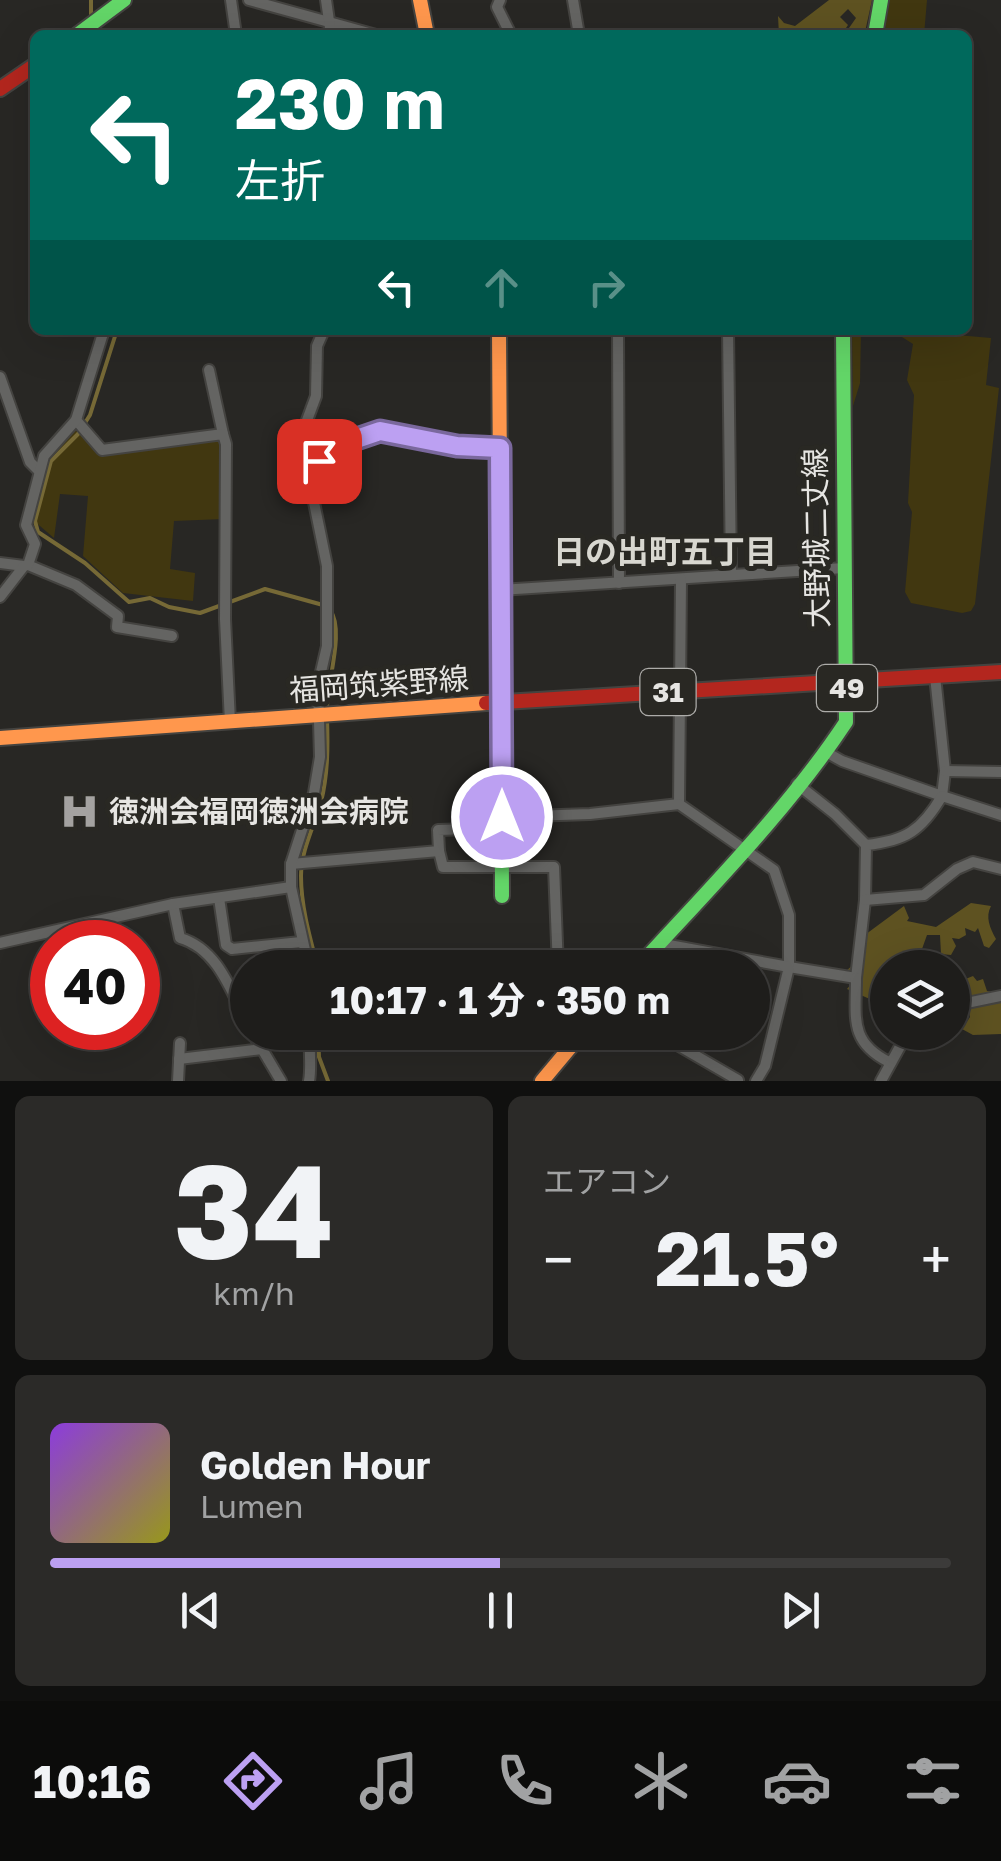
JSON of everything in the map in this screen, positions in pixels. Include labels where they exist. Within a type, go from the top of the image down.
[{"type":"main road","points":[[87,30],[124,0]]},
{"type":"main road","points":[[420,0],[426,30]]},
{"type":"main road","points":[[876,30],[881,0]]},
{"type":"main road","points":[[0,89],[30,69]]},
{"type":"main road","points":[[499,335],[502,896]]},
{"type":"main road","name":"大野城二丈線","points":[[651,950],[745,848],[826,752],[846,722],[843,335]]},
{"type":"main road","name":"福岡筑紫野線","points":[[0,738],[1001,672]]},
{"type":"main road","points":[[542,1081],[568,1050]]},
{"type":"street","points":[[231,0],[235,30]]},
{"type":"street","points":[[249,0],[358,30]]},
{"type":"street","points":[[326,0],[330,30]]},
{"type":"street","points":[[500,0],[498,7],[508,30]]},
{"type":"street","points":[[573,0],[578,30]]},
{"type":"street","points":[[0,597],[26,566],[35,544],[26,525],[44,456],[76,420],[102,335]]},
{"type":"street","points":[[303,950],[291,887],[291,864],[314,792],[324,716],[318,685],[327,646],[327,566],[308,472],[306,423],[316,396],[317,346],[322,335]]},
{"type":"street","points":[[618,335],[620,583]]},
{"type":"street","points":[[728,335],[731,574]]},
{"type":"street","points":[[209,370],[226,444],[224,619],[230,722]]},
{"type":"street","points":[[0,377],[30,462],[39,472]]},
{"type":"street","points":[[76,420],[102,450],[223,434]]},
{"type":"street","points":[[308,472],[339,445],[380,431],[457,446],[500,448]]},
{"type":"street","points":[[0,563],[26,566],[76,585],[118,616],[118,627],[172,636]]},
{"type":"street","points":[[501,590],[844,568]]},
{"type":"street","points":[[679,804],[682,579]]},
{"type":"street","points":[[866,845],[911,834],[928,820],[942,796],[945,771],[935,676]]},
{"type":"street","points":[[826,752],[842,762],[1001,815]]},
{"type":"street","points":[[945,771],[1001,772]]},
{"type":"street","points":[[797,784],[866,845],[856,1030],[871,1053],[889,1062]]},
{"type":"street","points":[[557,950],[554,867],[443,867],[438,830],[679,804],[774,870],[782,889],[789,915],[789,968],[765,1066],[756,1081]]},
{"type":"street","points":[[291,864],[439,852]]},
{"type":"street","points":[[865,900],[924,896],[957,869],[973,862],[1001,868]]},
{"type":"street","points":[[0,943],[173,904],[291,887]]},
{"type":"street","points":[[219,898],[226,945],[232,950],[301,942]]},
{"type":"street","points":[[173,904],[180,938],[199,943],[230,985]]},
{"type":"street","points":[[657,943],[856,978]]},
{"type":"street","points":[[970,1002],[1001,996]]},
{"type":"street","points":[[178,1081],[180,1043]]},
{"type":"street","points":[[179,1059],[254,1050]]},
{"type":"street","points":[[263,1050],[281,1081]]},
{"type":"street","points":[[309,1050],[310,1081]]},
{"type":"street","points":[[686,1050],[739,1081]]},
{"type":"street","points":[[881,1081],[897,1050]]},
{"type":"shaded area","points":[[829,0],[872,0],[865,30],[849,28],[856,18],[848,9],[840,17],[848,25],[845,30],[779,30],[778,16],[795,26]]},
{"type":"shaded area","points":[[890,0],[927,0],[924,30],[885,30]]},
{"type":"shaded area","points":[[852,335],[861,335],[860,383],[853,406]]},
{"type":"shaded area","points":[[902,337],[991,338],[986,385],[999,388],[975,604],[971,611],[962,613],[911,603],[905,592],[912,512],[908,503],[914,395],[907,380],[913,344]]},
{"type":"shaded area","points":[[74,429],[100,452],[218,438],[225,444],[223,519],[174,521],[170,569],[195,573],[193,601],[123,593],[83,556],[88,496],[60,494],[54,538],[33,520],[46,461]]},
{"type":"shaded area","points":[[971,903],[991,906],[988,918],[996,939],[989,948],[984,946],[978,928],[975,932],[965,928],[966,935],[952,938],[954,950],[941,950],[940,935],[927,935],[922,950],[870,950],[870,999],[847,989],[852,983],[846,971],[854,964],[858,940],[904,906],[907,921],[936,927]]},
{"type":"shaded area","points":[[970,977],[983,979],[987,991],[1001,994],[1001,1034],[970,1033]]},
{"type":"waterway","points":[[91,0],[91,17]]},
{"type":"waterway","points":[[115,335],[90,415],[78,434],[51,461],[35,521],[38,532],[85,563],[129,602],[150,598],[169,607],[200,613],[265,589],[323,605]]},
{"type":"waterway","points":[[327,708],[336,643],[330,610]]},
{"type":"waterway","points":[[314,950],[301,876],[305,848],[323,792],[327,718]]},
{"type":"waterway","points":[[319,1050],[328,1081]]},
{"type":"traffic: fast","points":[[84,30],[124,0]]},
{"type":"traffic: fast","points":[[876,30],[881,0]]},
{"type":"traffic: fast","points":[[654,950],[773,818],[846,722],[843,335]]},
{"type":"traffic: fast","points":[[501,634],[502,896]]},
{"type":"traffic: slow","points":[[420,0],[426,30]]},
{"type":"traffic: slow","points":[[499,335],[501,634]]},
{"type":"traffic: slow","points":[[0,738],[486,703]]},
{"type":"traffic: slow","points":[[542,1081],[568,1050]]},
{"type":"traffic: jam","points":[[0,89],[30,68]]},
{"type":"traffic: jam","points":[[486,703],[1001,672]]},
{"type":"place","name":"徳洲会福岡徳洲会病院","points":[[79,812]]},
{"type":"district","name":"日の出町五丁目","points":[[665,552]]},
{"type":"route","points":[[319,461],[339,445],[380,431],[457,446],[500,448],[502,817]]}]
